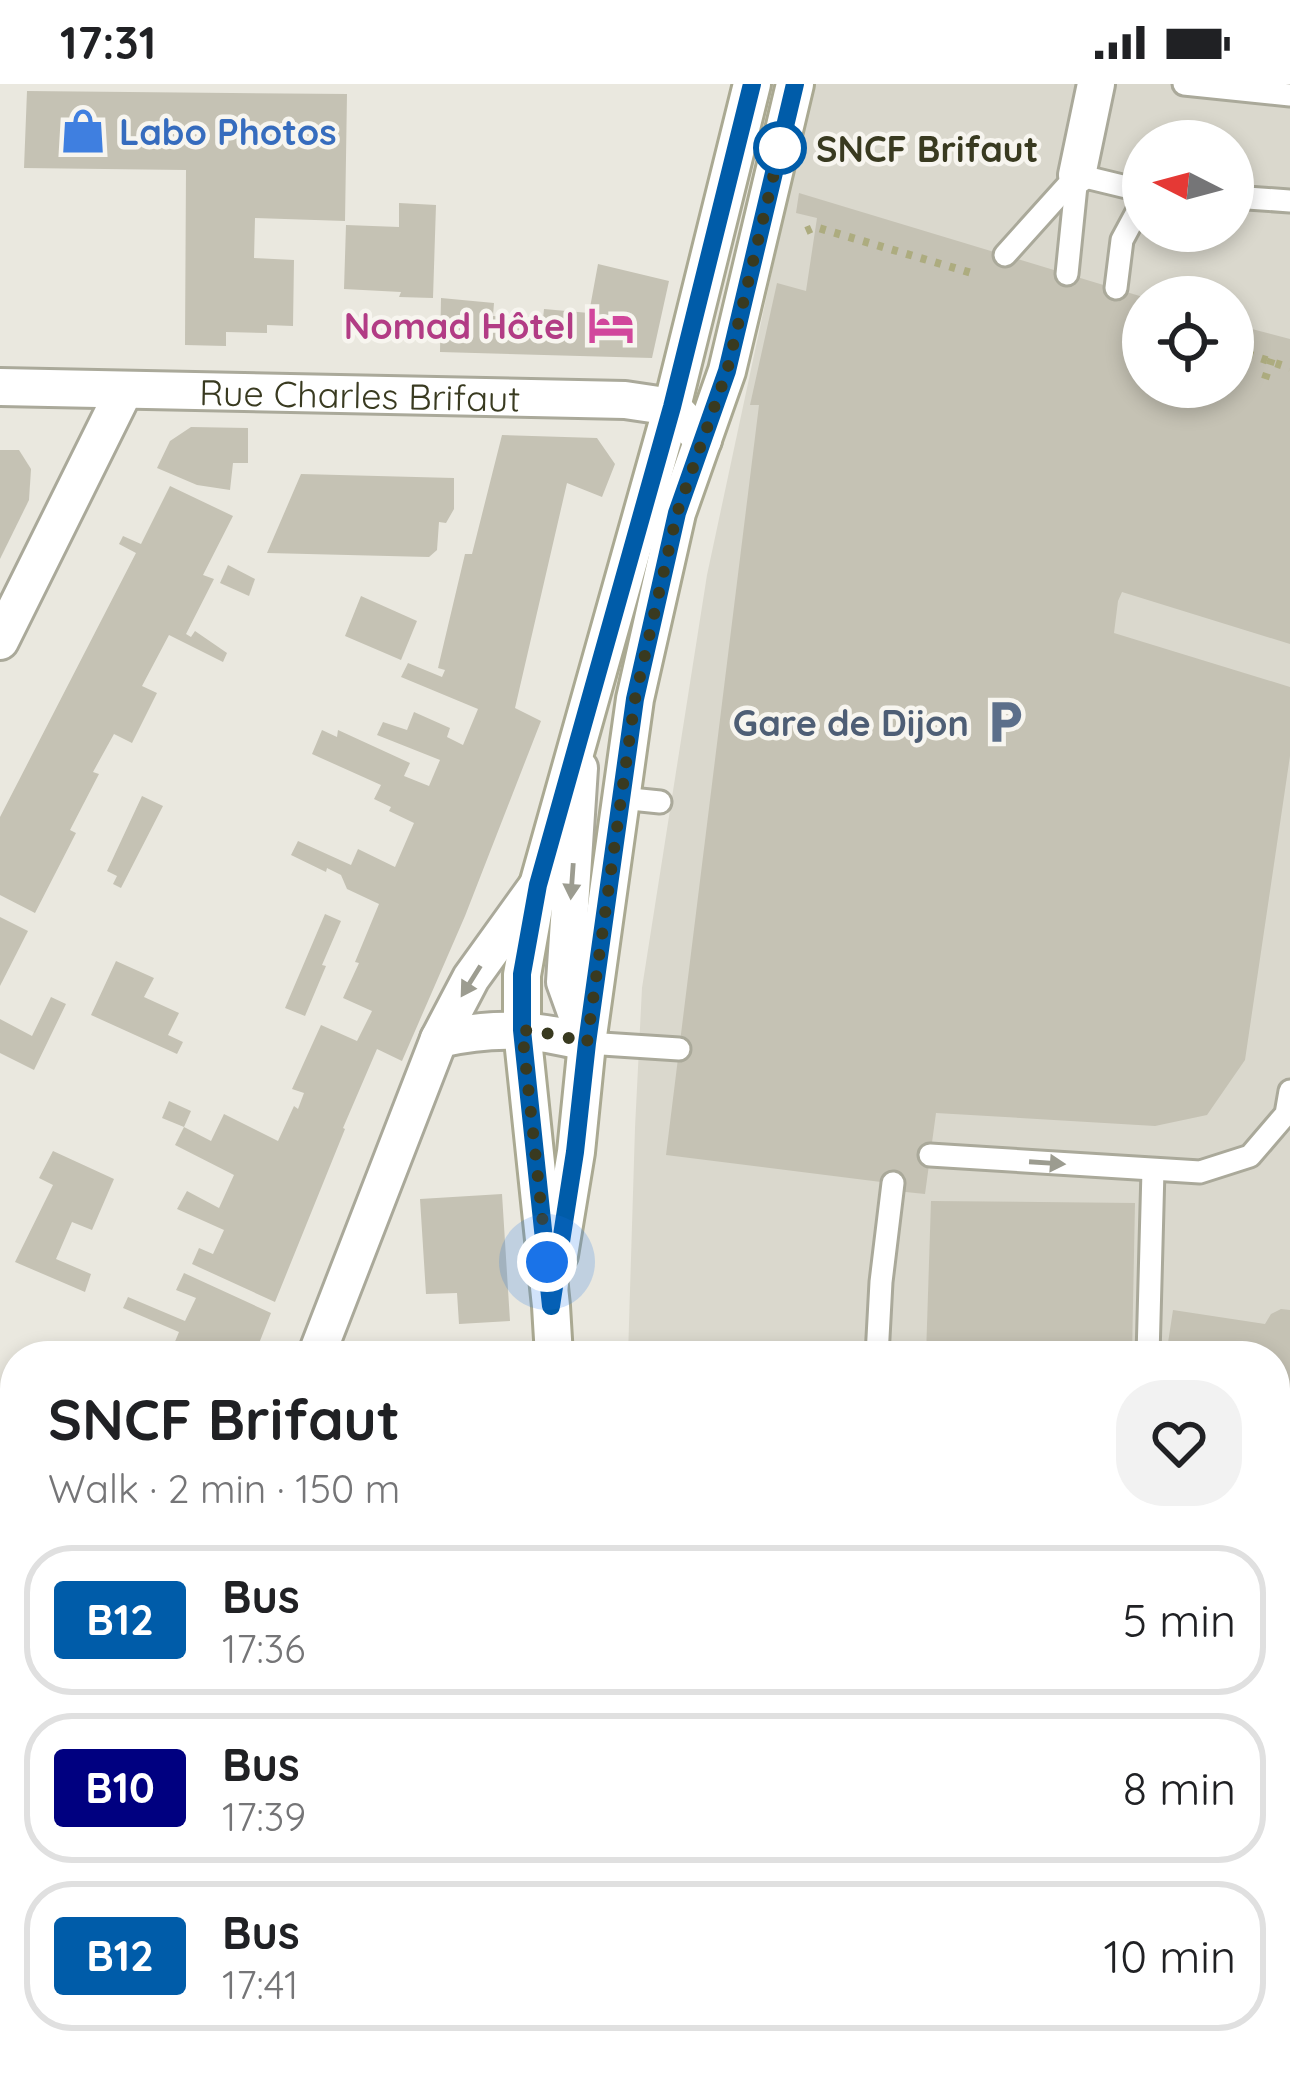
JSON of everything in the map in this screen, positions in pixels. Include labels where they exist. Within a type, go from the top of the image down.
[{"type":"main road","points":[[553,1341],[522,1030],[522,974],[538,885],[672,407],[752,84]]},
{"type":"main road","points":[[551,1306],[635,699],[677,513],[727,371],[794,84]]},
{"type":"main road","points":[[1077,175],[1098,94]]},
{"type":"main road","name":"Rue Charles Brifaut","points":[[0,387],[625,400],[672,407]]},
{"type":"main road","points":[[0,641],[124,391]]},
{"type":"main road","points":[[672,407],[703,440]]},
{"type":"main road","points":[[582,722],[566,982],[587,1043]]},
{"type":"main road","points":[[322,1341],[439,1039],[471,978],[538,885]]},
{"type":"main road","points":[[439,1039],[476,1030],[522,1030],[587,1043]]},
{"type":"lane","points":[[1184,84],[1290,95]]},
{"type":"lane","points":[[1077,175],[1122,186]]},
{"type":"lane","points":[[1005,255],[1077,175]]},
{"type":"lane","points":[[1067,274],[1077,175]]},
{"type":"lane","points":[[1254,198],[1290,201]]},
{"type":"lane","points":[[1116,288],[1122,240]]},
{"type":"lane","points":[[621,798],[660,802]]},
{"type":"lane","points":[[587,1043],[679,1049]]},
{"type":"lane","points":[[930,1155],[1200,1172],[1250,1156],[1286,1114],[1290,1091]]},
{"type":"lane","points":[[1148,1341],[1154,1170]]},
{"type":"lane","points":[[878,1341],[893,1184]]},
{"type":"path","points":[[1254,355],[1290,366]]},
{"type":"path","points":[[1265,379],[1270,358],[1290,366]]},
{"type":"shaded area","name":"Gare de Dijon","points":[[812,84],[1290,84],[1290,1341],[628,1341],[642,988],[707,575]]},
{"type":"building","points":[[27,91],[347,94],[345,221],[255,218],[254,258],[294,260],[293,326],[267,325],[267,333],[226,332],[226,346],[185,345],[186,170],[24,168]]},
{"type":"building","name":"Gare de Dijon","points":[[799,193],[1122,291],[1122,408],[1254,408],[1254,330],[1290,339],[1290,644],[1122,592],[1114,633],[1290,687],[1290,756],[1245,1060],[1207,1115],[1155,1126],[936,1113],[925,1194],[896,1191],[897,1184],[666,1155],[759,405],[750,405],[777,283],[806,291],[817,218],[796,213]]},
{"type":"building","points":[[399,203],[436,205],[433,298],[344,289],[346,225],[399,227]]},
{"type":"building","points":[[598,264],[669,281],[652,358],[440,352],[441,298],[494,303],[493,316],[543,319],[544,309],[589,313]]},
{"type":"building","points":[[191,427],[248,428],[248,463],[233,463],[230,490],[197,485],[157,468],[170,441]]},
{"type":"building","points":[[502,435],[597,438],[615,464],[602,497],[567,483],[515,708],[541,721],[402,1061],[377,1049],[275,1302],[192,1264],[199,1248],[213,1254],[224,1230],[177,1209],[187,1191],[219,1208],[234,1175],[175,1145],[184,1127],[211,1141],[224,1114],[278,1141],[304,1093],[292,1089],[321,1025],[357,1041],[372,1011],[343,998],[379,904],[347,889],[341,875],[291,855],[298,841],[351,865],[358,849],[395,867],[414,823],[374,799],[381,785],[312,754],[322,730],[337,737],[338,730],[410,763],[404,776],[429,786],[440,760],[377,735],[383,722],[407,730],[414,712],[450,728],[447,737],[463,745],[478,709],[401,677],[408,663],[442,677],[445,670],[438,668],[465,554],[472,554]]},
{"type":"building","points":[[0,450],[19,450],[31,469],[29,500],[0,559]]},
{"type":"building","points":[[301,474],[454,478],[454,509],[446,523],[439,522],[437,550],[429,557],[267,553]]},
{"type":"building","points":[[170,486],[233,516],[203,575],[214,579],[186,634],[191,637],[195,631],[227,653],[223,662],[169,635],[142,686],[157,693],[132,743],[114,734],[70,830],[76,833],[35,913],[0,895],[0,817],[136,553],[119,544],[123,536],[141,544]]},
{"type":"building","points":[[228,565],[255,579],[249,596],[220,583]]},
{"type":"building","points":[[361,596],[417,621],[401,660],[345,636]]},
{"type":"building","points":[[142,796],[163,806],[121,888],[113,884],[117,876],[107,871]]},
{"type":"building","points":[[325,914],[341,921],[305,1016],[285,1008]]},
{"type":"building","points":[[0,917],[28,931],[0,986]]},
{"type":"building","points":[[116,961],[154,978],[144,997],[179,1013],[168,1035],[183,1042],[177,1054],[91,1015]]},
{"type":"building","points":[[51,997],[66,1004],[34,1070],[0,1053],[0,1019],[32,1036]]},
{"type":"building","points":[[169,1101],[191,1111],[184,1127],[162,1118]]},
{"type":"building","points":[[53,1151],[114,1179],[92,1230],[72,1222],[56,1259],[91,1274],[85,1292],[15,1262],[53,1185],[39,1178]]},
{"type":"building","points":[[502,1194],[510,1321],[459,1324],[457,1293],[426,1294],[420,1199]]},
{"type":"building","points":[[931,1201],[1135,1203],[1132,1341],[926,1341]]},
{"type":"building","points":[[184,1273],[271,1313],[260,1341],[175,1341],[179,1332],[123,1308],[128,1297],[185,1321],[196,1298],[176,1290]]},
{"type":"building","points":[[1173,1310],[1265,1324],[1271,1314],[1290,1310],[1290,1341],[1168,1341]]},
{"type":"bus line","name":"B12","points":[[752,84],[672,407],[538,885],[522,974],[522,1030],[551,1306],[635,699],[677,513],[727,371],[795,84]]},
{"type":"place","name":"Labo Photos","points":[[83,131]]},
{"type":"place","name":"SNCF Brifaut","points":[[780,148]]},
{"type":"place","name":"Nomad Hôtel","points":[[611,325]]},
{"type":"place","name":"Gare de Dijon","points":[[1005,722]]},
{"type":"route","points":[[547,1262],[522,1030],[587,1043],[635,699],[677,513],[727,371],[780,148]]}]
